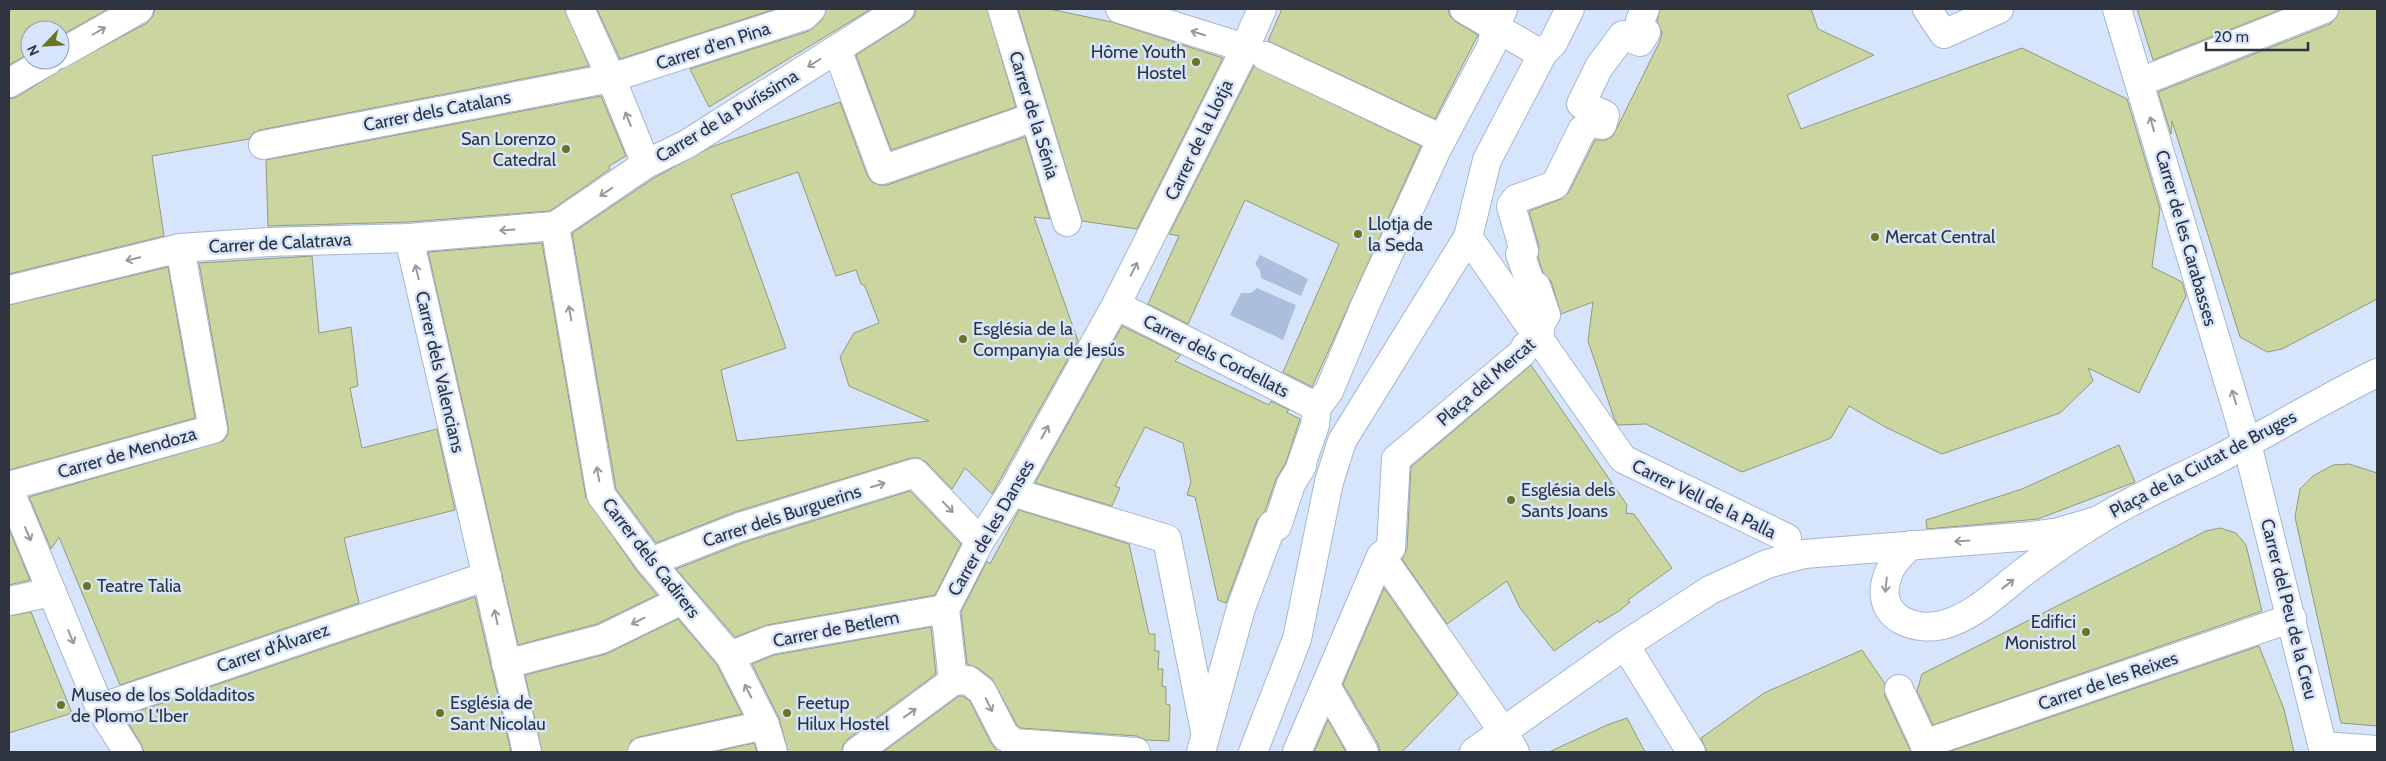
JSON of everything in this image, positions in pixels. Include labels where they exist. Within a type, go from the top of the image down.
[{"type":"street","points":[[70,48],[138,9]]},
{"type":"street","points":[[580,9],[646,164]]},
{"type":"street","name":"Carrer d'en Pina","points":[[611,78],[804,16],[811,9]]},
{"type":"street","name":"Carrer de la Puríssima","points":[[556,226],[646,164],[687,144],[900,9]]},
{"type":"street","name":"Carrer de la Sénia","points":[[1002,9],[1067,222]]},
{"type":"street","points":[[1120,9],[1255,52],[1442,138]]},
{"type":"street","name":"Carrer de la Llotja","points":[[1116,306],[1153,233],[1255,52],[1262,9]]},
{"type":"street","points":[[1464,9],[1499,18],[1543,52]]},
{"type":"street","points":[[1253,752],[1297,639],[1329,482],[1342,441],[1468,237],[1487,160],[1543,52],[1553,43],[1570,9]]},
{"type":"street","name":"Plaça del Mercat","points":[[1297,752],[1381,556],[1391,548],[1396,459],[1522,353],[1526,346],[1539,339],[1541,322],[1546,314],[1536,286],[1532,287],[1520,254],[1524,251],[1511,206],[1516,199],[1555,185],[1582,130],[1590,123],[1602,125],[1605,115],[1581,104],[1599,67],[1623,35],[1640,42],[1646,32],[1643,32],[1640,21],[1645,9]]},
{"type":"street","points":[[1927,9],[1944,34],[1999,9]]},
{"type":"street","name":"Carrer de les Carabasses","points":[[2118,9],[2250,455]]},
{"type":"street","points":[[2140,82],[2324,9]]},
{"type":"street","points":[[1205,747],[1241,608],[1272,525],[1277,526],[1290,484],[1302,466],[1315,426],[1317,407],[1329,392],[1366,302],[1442,138],[1492,45],[1499,18]]},
{"type":"street","points":[[837,49],[882,170],[1034,117]]},
{"type":"street","points":[[9,83],[32,70]]},
{"type":"street","name":"Carrer dels Catalans","points":[[263,145],[611,78]]},
{"type":"street","name":"Carrer de Calatrava","points":[[9,290],[180,248],[260,242],[409,238],[556,226]]},
{"type":"street","name":"Carrer dels Cadirers","points":[[556,226],[602,495],[650,562],[730,656],[765,725],[773,752]]},
{"type":"street","name":"Carrer Vell de la Palla","points":[[1468,237],[1623,460],[1787,538]]},
{"type":"street","name":"Carrer dels Valencians","points":[[409,238],[527,752]]},
{"type":"street","name":"Carrer de Mendoza","points":[[9,488],[213,429],[180,248]]},
{"type":"street","name":"Carrer dels Cordellats","points":[[1116,306],[1317,407]]},
{"type":"street","name":"Carrer de les Danses","points":[[953,681],[945,609],[980,541],[1012,492],[1116,306]]},
{"type":"street","name":"Plaça de la Ciutat de Bruges","points":[[1474,752],[1508,741],[1596,664],[1710,590],[1766,564],[1804,554],[2032,536],[2059,532],[2096,521],[2250,455],[2310,406],[2377,373]]},
{"type":"street","name":"Carrer del Peu de la Creu","points":[[2250,455],[2324,749]]},
{"type":"street","name":"Carrer dels Burguerins","points":[[650,562],[740,528],[915,473],[980,541]]},
{"type":"street","points":[[9,488],[100,708],[128,752]]},
{"type":"street","points":[[1012,492],[1167,539],[1205,747]]},
{"type":"street","name":"Plaça de la Ciutat de Bruges","points":[[1910,546],[1887,572],[1884,591],[1887,606],[1895,616],[1910,626],[1944,625],[1984,604],[2096,521]]},
{"type":"street","points":[[1381,556],[1508,741]]},
{"type":"street","name":"Carrer d'Álvarez","points":[[100,708],[487,576]]},
{"type":"street","points":[[9,601],[52,592]]},
{"type":"street","points":[[506,664],[602,639],[682,600]]},
{"type":"street","name":"Carrer de Betlem","points":[[730,656],[770,640],[945,609]]},
{"type":"street","name":"Carrer de les Reixes","points":[[1926,748],[2292,618]]},
{"type":"street","points":[[1625,645],[1691,752]]},
{"type":"street","points":[[856,752],[953,681],[968,680],[982,691],[1005,736],[1015,743],[1136,752]]},
{"type":"street","points":[[1326,686],[1364,752]]},
{"type":"street","points":[[1899,689],[1926,748]]},
{"type":"street","points":[[642,752],[765,725]]},
{"type":"street","points":[[2324,749],[2377,750]]},
{"type":"shaded area","points":[[1260,255],[1308,279],[1301,296],[1261,278],[1260,270],[1255,264]]},
{"type":"shaded area","points":[[1257,288],[1296,305],[1283,340],[1230,315],[1241,293],[1251,293]]},
{"type":"building","points":[[9,9],[108,9],[70,30],[70,20],[20,20],[20,59],[9,65]]},
{"type":"building","points":[[155,9],[565,9],[589,66],[260,130],[253,133],[249,139],[152,156],[164,236],[9,274],[9,99],[17,97],[59,70],[70,70],[70,64],[147,23],[153,16]]},
{"type":"building","points":[[597,9],[775,9],[620,59]]},
{"type":"building","points":[[826,9],[871,9],[709,107],[690,69],[809,31],[822,20]]},
{"type":"building","points":[[916,9],[987,9],[1016,107],[891,150],[856,55],[908,22],[914,17]]},
{"type":"building","points":[[1018,9],[1049,9],[1112,22],[1223,58],[1137,229],[1082,221]]},
{"type":"building","points":[[1282,9],[1448,9],[1450,16],[1456,22],[1478,35],[1435,119],[1268,41]]},
{"type":"building","name":"Mercat Central","points":[[1660,9],[1811,9],[1818,29],[1874,55],[1787,95],[1801,129],[2022,48],[2127,99],[2160,209],[2152,267],[2182,282],[2186,296],[2139,393],[2088,368],[2093,381],[2060,413],[1942,454],[1887,428],[1849,406],[1831,438],[1742,472],[1646,424],[1618,425],[1588,341],[1593,302],[1561,314],[1551,281],[1543,273],[1538,257],[1539,247],[1529,211],[1561,199],[1569,192],[1595,140],[1606,140],[1613,136],[1660,41],[1662,32],[1657,21]]},
{"type":"building","points":[[2137,9],[2282,9],[2153,60]]},
{"type":"building","points":[[2339,9],[2377,9],[2377,299],[2282,349],[2267,352],[2240,337],[2172,121],[2171,134],[2158,92],[2330,24],[2336,18]]},
{"type":"building","name":"Llotja de la Seda","points":[[1254,66],[1421,146],[1312,387],[1283,372],[1339,244],[1245,200],[1188,324],[1148,304],[1179,236],[1169,234]]},
{"type":"building","points":[[601,96],[626,156],[609,166],[610,169],[550,211],[408,222],[268,226],[266,160]]},
{"type":"building","points":[[840,102],[867,175],[872,182],[887,185],[1025,137],[1050,219],[1034,217],[1078,341],[992,494],[965,468],[952,489],[926,462],[918,458],[911,458],[735,512],[656,543],[616,489],[572,233],[654,178],[711,147]],"holes":[[[798,172],[836,276],[856,270],[861,284],[865,286],[879,323],[854,333],[840,357],[849,386],[929,421],[737,441],[721,370],[786,348],[731,195]]]},
{"type":"building","points":[[542,243],[586,498],[637,571],[657,595],[597,624],[518,645],[428,252]]},
{"type":"building","points":[[312,256],[319,333],[351,327],[358,386],[350,388],[362,448],[437,429],[455,510],[344,538],[359,603],[120,685],[59,537],[51,549],[29,497],[223,441],[228,434],[228,426],[199,263]]},
{"type":"building","points":[[168,267],[195,418],[9,470],[9,305]]},
{"type":"building","points":[[1122,326],[1181,355],[1175,361],[1269,405],[1271,401],[1289,410],[1286,412],[1300,419],[1286,462],[1276,479],[1265,511],[1257,520],[1226,603],[1218,600],[1195,497],[1187,495],[1191,482],[1183,443],[1145,427],[1115,486],[1120,488],[1112,506],[1035,483]]},
{"type":"building","name":"Església dels Sants Joans","points":[[1531,365],[1627,505],[1626,513],[1634,514],[1672,568],[1628,600],[1630,602],[1619,611],[1599,623],[1598,620],[1554,651],[1520,608],[1507,581],[1447,624],[1402,559],[1407,549],[1411,467]]},
{"type":"building","points":[[2119,445],[2135,482],[2038,519],[1927,529],[1926,520],[2022,489]]},
{"type":"building","points":[[2349,464],[2377,473],[2377,726],[2341,723],[2295,517],[2300,489],[2313,476],[2333,465]]},
{"type":"building","points":[[910,491],[961,544],[935,595],[767,625],[735,637],[676,569],[745,542]]},
{"type":"building","points":[[1019,510],[1129,544],[1149,634],[1155,634],[1155,651],[1159,651],[1158,669],[1163,669],[1162,686],[1166,687],[1166,704],[1170,705],[1169,741],[1146,740],[1137,736],[1020,728],[992,679],[978,668],[967,664],[961,612],[987,561],[990,564]]},
{"type":"building","points":[[2220,528],[2236,533],[2246,545],[2262,611],[1933,725],[1917,691],[1922,674],[2206,531]]},
{"type":"building","points":[[9,529],[30,580],[9,585]]},
{"type":"building","points":[[1384,588],[1458,694],[1402,752],[1380,752],[1378,744],[1343,684]]},
{"type":"building","points":[[475,597],[511,752],[144,752],[124,716]]},
{"type":"building","points":[[31,612],[72,713],[9,733],[9,616]]},
{"type":"building","points":[[678,619],[717,665],[742,714],[639,737],[631,741],[627,752],[542,752],[525,675],[606,654]]},
{"type":"building","points":[[931,627],[936,674],[848,739],[843,745],[842,752],[788,752],[779,718],[752,664],[774,655]]},
{"type":"building","points":[[2259,646],[2284,709],[2294,752],[1948,752]]},
{"type":"building","points":[[1862,650],[1885,684],[1885,696],[1911,752],[1707,752],[1701,738],[1764,693]]},
{"type":"building","points":[[959,696],[963,696],[970,701],[991,743],[998,752],[883,752]]},
{"type":"building","points":[[1627,718],[1645,752],[1549,752],[1607,725]]},
{"type":"building","points":[[1328,720],[1346,752],[1314,752]]},
{"type":"building","points":[[754,743],[757,752],[714,752]]},
{"type":"place","name":"Hôme Youth Hostel","points":[[1196,62]]},
{"type":"place","name":"San Lorenzo Catedral","points":[[566,149]]},
{"type":"place","name":"Llotja de la Seda","points":[[1358,234]]},
{"type":"place","name":"Mercat Central","points":[[1875,237]]},
{"type":"place","name":"Església de la Companyia de Jesús","points":[[963,339]]},
{"type":"place","name":"Església dels Sants Joans","points":[[1511,500]]},
{"type":"place","name":"Teatre Talia","points":[[87,586]]},
{"type":"place","name":"Edifici Monistrol","points":[[2086,632]]},
{"type":"place","name":"Museo de los Soldaditos de Plomo L'Iber","points":[[61,705]]},
{"type":"place","name":"Església de Sant Nicolau","points":[[440,713]]},
{"type":"place","name":"Feetup Hilux Hostel","points":[[787,713]]}]
